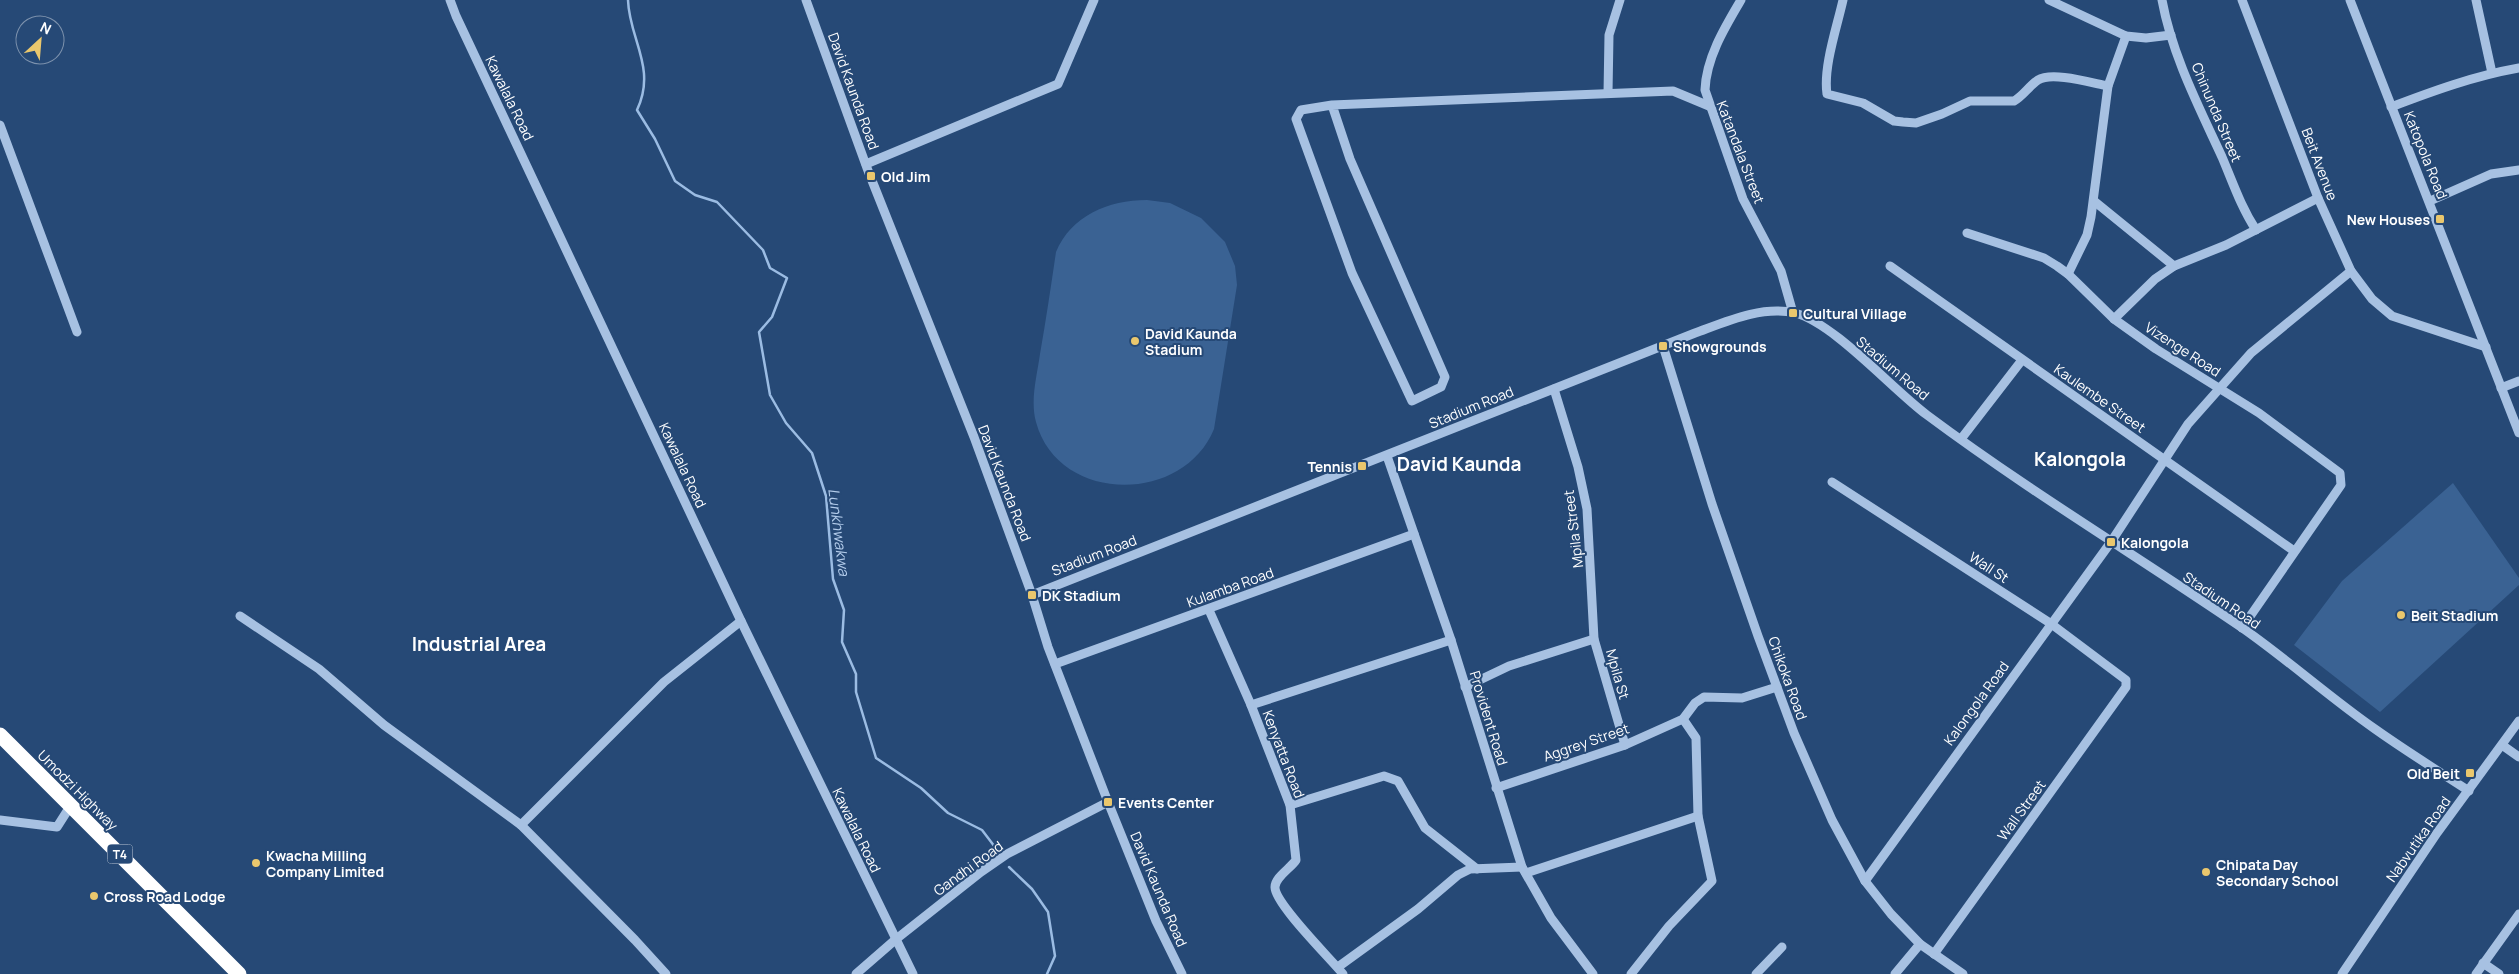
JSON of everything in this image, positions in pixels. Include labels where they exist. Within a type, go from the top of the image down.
[{"type":"highway","name":"Umodzi Highway","points":[[0,734],[239,974]]},
{"type":"street","name":"Kawalala Road","points":[[450,0],[741,621],[913,974]]},
{"type":"street","name":"David Kaunda Road","points":[[806,0],[866,164],[974,437],[1032,595],[1055,664],[1108,802],[1156,921],[1182,974]]},
{"type":"street","points":[[866,164],[1058,84],[1094,0]]},
{"type":"street","points":[[1608,93],[1609,35],[1620,0]]},
{"type":"street","name":"Katandala Street","points":[[1741,0],[1723,29],[1705,78],[1704,90],[1743,200],[1781,271],[1793,313]]},
{"type":"street","points":[[1843,0],[1833,44],[1826,86],[1827,94],[1863,103],[1894,121],[1916,123],[1970,101],[2014,101],[2038,80],[2046,77],[2056,76],[2108,86]]},
{"type":"street","points":[[2049,0],[2126,36],[2146,38],[2170,35]]},
{"type":"street","name":"Chinunda Street","points":[[2162,0],[2170,35],[2242,209],[2256,230]]},
{"type":"street","name":"Beit Avenue","points":[[2242,0],[2318,198],[2351,271],[2372,299],[2392,316],[2486,347]]},
{"type":"street","name":"Katopola Road","points":[[2350,0],[2519,433]]},
{"type":"street","points":[[2476,0],[2492,73]]},
{"type":"street","points":[[2068,274],[2087,235],[2094,201],[2108,86],[2126,36]]},
{"type":"street","points":[[2391,107],[2445,86],[2492,73],[2519,68]]},
{"type":"street","points":[[1332,104],[1350,159],[1445,378],[1441,387],[1412,401],[1352,273],[1296,119],[1297,113],[1301,110],[1332,104],[1673,91],[1709,106]]},
{"type":"street","points":[[0,125],[77,332]]},
{"type":"street","points":[[2430,201],[2491,174],[2519,170]]},
{"type":"street","points":[[2114,319],[2154,279],[2174,266],[2226,245],[2318,198]]},
{"type":"street","points":[[2094,201],[2174,266]]},
{"type":"street","name":"Vizenge Road","points":[[1967,232],[2044,258],[2068,274],[2114,319],[2220,389],[2259,412],[2340,473],[2341,485],[2242,628]]},
{"type":"street","name":"Kaulembe Street","points":[[1890,266],[2294,551]]},
{"type":"street","name":"Kalongola Road","points":[[1865,881],[2050,623],[2111,542],[2188,424],[2263,342],[2351,271]]},
{"type":"street","name":"Stadium Road","points":[[1032,595],[1740,317],[1770,312],[1793,313],[1809,318],[1831,333],[1896,391],[1961,438],[2111,542],[2242,628],[2375,729],[2469,791]]},
{"type":"street","name":"Chikoka Road","points":[[1663,346],[1712,504],[1777,687],[1794,733],[1832,820],[1865,881],[1920,944],[1963,974]]},
{"type":"street","points":[[1961,438],[2022,360]]},
{"type":"street","points":[[2501,388],[2519,381]]},
{"type":"street","name":"Mpila Street","points":[[1554,389],[1578,467],[1587,509],[1594,640]]},
{"type":"street","name":"Provident Road","points":[[1387,456],[1451,640],[1496,788],[1524,870],[1551,918],[1593,974]]},
{"type":"street","name":"Wall St","points":[[1832,482],[2050,623],[2126,680]]},
{"type":"street","name":"Kulamba Road","points":[[1055,664],[1209,610],[1414,534]]},
{"type":"street","name":"Kenyatta Road","points":[[1209,610],[1251,705],[1290,805],[1296,860],[1277,881],[1275,886],[1276,892],[1286,909],[1341,971]]},
{"type":"street","points":[[240,616],[319,669],[384,725],[521,825],[666,974]]},
{"type":"street","points":[[521,825],[664,682],[741,621]]},
{"type":"street","points":[[1251,705],[1451,640]]},
{"type":"street","points":[[1465,687],[1509,666],[1594,640]]},
{"type":"street","name":"Mpila St","points":[[1594,640],[1625,745]]},
{"type":"street","name":"Wall Street","points":[[1934,954],[2126,687],[2126,680]]},
{"type":"street","points":[[1631,974],[1669,926],[1712,881],[1698,816],[1696,765],[1698,749],[1696,738],[1683,719],[1695,703],[1704,697],[1742,698],[1777,687]]},
{"type":"street","name":"Aggrey Street","points":[[1496,788],[1625,745],[1683,719]]},
{"type":"street","name":"Nabvutika Road","points":[[2345,973],[2437,833],[2519,721]]},
{"type":"street","points":[[2502,745],[2519,757]]},
{"type":"street","points":[[1290,805],[1384,776],[1392,777],[1398,782],[1425,828],[1477,869]]},
{"type":"street","name":"Gandhi Road","points":[[856,974],[895,940],[1007,854],[1108,802]]},
{"type":"street","points":[[0,820],[57,828],[71,805]]},
{"type":"street","points":[[1341,971],[1458,875],[1477,869],[1524,870],[1698,816]]},
{"type":"street","points":[[2476,974],[2519,914]]},
{"type":"street","points":[[1895,974],[1920,944]]},
{"type":"street","points":[[1756,974],[1782,947]]},
{"type":"street","points":[[2483,963],[2499,974]]},
{"type":"shaded area","name":"David Kaunda Stadium","points":[[1147,200],[1170,203],[1201,218],[1225,242],[1235,266],[1237,285],[1214,429],[1198,454],[1176,472],[1150,482],[1122,485],[1094,480],[1069,468],[1049,449],[1036,422],[1034,397],[1056,252],[1063,239],[1071,229],[1092,212],[1118,203]]},
{"type":"shaded area","name":"Beit Stadium","points":[[2453,483],[2519,578],[2519,585],[2380,712],[2294,645],[2342,581]]},
{"type":"waterway","name":"Lunkhwakwa","points":[[628,0],[629,14],[643,67],[644,81],[637,110],[655,139],[675,181],[695,195],[717,202],[763,250],[770,268],[787,278],[772,317],[759,332],[770,395],[786,423],[812,453],[826,496],[833,579],[844,610],[842,642],[856,674],[856,692],[876,758],[921,788],[948,813],[982,830],[998,851]]},
{"type":"waterway","name":"Lunkhwakwa","points":[[1009,867],[1032,889],[1048,912],[1055,956],[1047,974]]},
{"type":"place","name":"Old Jim","points":[[871,176]]},
{"type":"place","name":"New Houses","points":[[2440,219]]},
{"type":"place","name":"Cultural Village","points":[[1793,313]]},
{"type":"place","name":"David Kaunda Stadium","points":[[1135,341]]},
{"type":"place","name":"Showgrounds","points":[[1663,346]]},
{"type":"place","name":"Tennis","points":[[1362,466]]},
{"type":"place","name":"Kalongola","points":[[2111,542]]},
{"type":"place","name":"DK Stadium","points":[[1032,595]]},
{"type":"place","name":"Beit Stadium","points":[[2401,615]]},
{"type":"place","name":"Old Beit","points":[[2470,773]]},
{"type":"place","name":"Events Center","points":[[1108,802]]},
{"type":"place","name":"Kwacha Milling Company Limited","points":[[256,863]]},
{"type":"place","name":"Chipata Day Secondary School","points":[[2206,872]]},
{"type":"place","name":"Cross Road Lodge","points":[[94,896]]},
{"type":"district","name":"Kalongola","points":[[2080,459]]},
{"type":"district","name":"David Kaunda","points":[[1459,464]]},
{"type":"district","name":"Industrial Area","points":[[479,644]]}]
